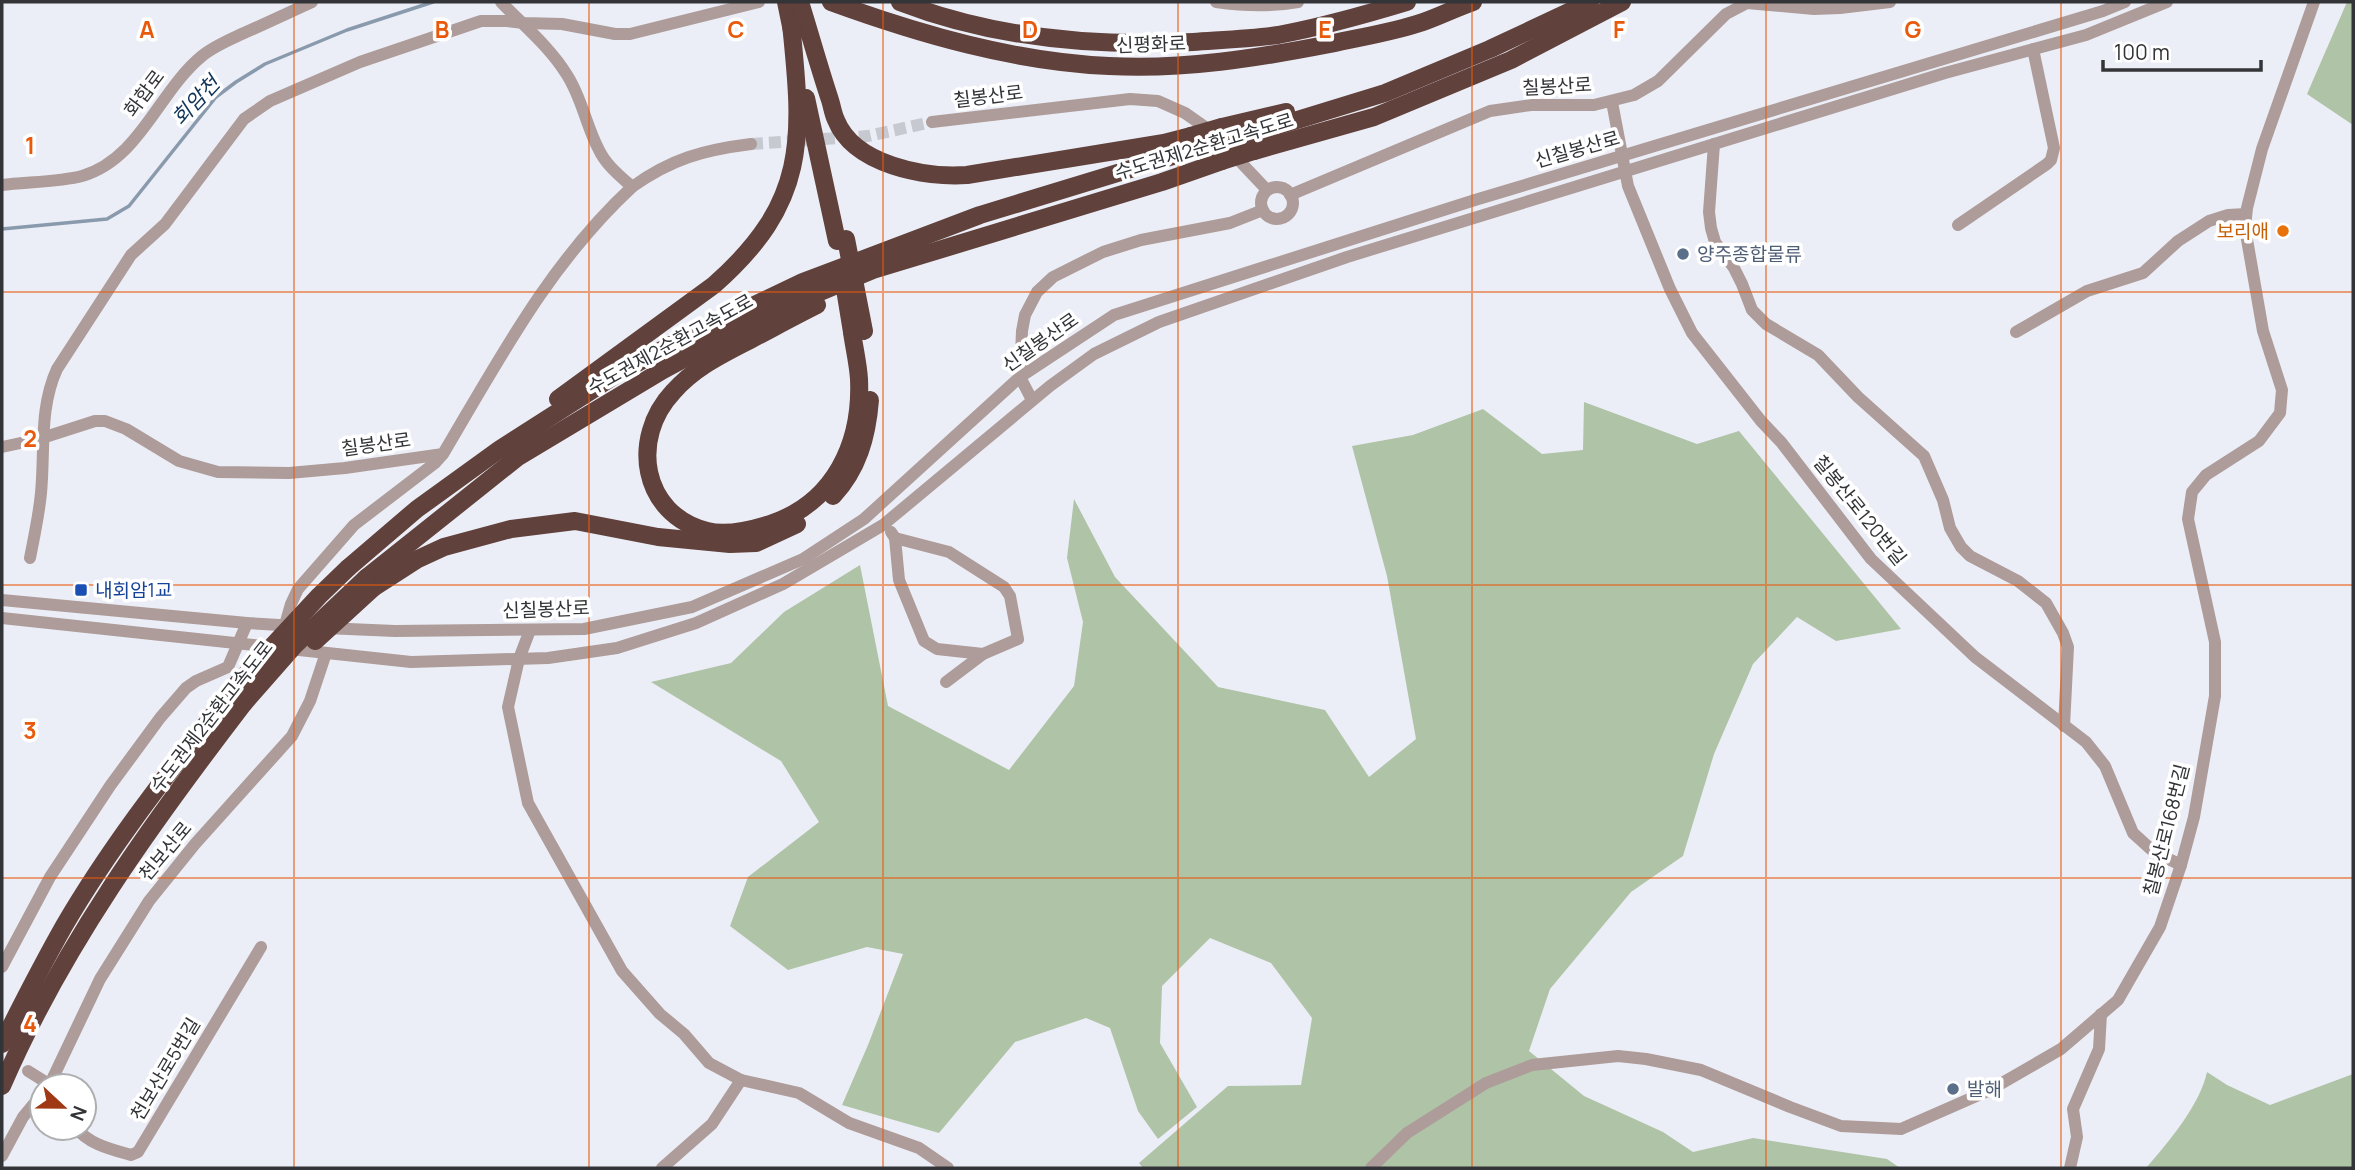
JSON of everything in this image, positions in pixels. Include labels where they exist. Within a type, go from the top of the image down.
[{"type":"highway","points":[[786,2],[811,92],[856,145],[883,162],[901,169],[943,177],[1164,143],[1198,141],[1222,127],[1385,93]]},
{"type":"highway","points":[[369,583],[444,547],[511,529],[575,521],[658,537],[730,544],[756,543],[777,535],[811,515],[836,493],[850,475],[868,427],[871,387],[811,92],[799,2]]},
{"type":"highway","name":"신평화로","points":[[831,2],[886,22],[997,50],[1107,66],[1147,67],[1220,62],[1327,44],[1422,22],[1473,2]]},
{"type":"highway","name":"신평화로","points":[[900,2],[934,15],[997,30],[1079,41],[1148,44],[1275,35],[1338,23],[1407,2]]},
{"type":"highway","name":"수도권제2순환고속도로","points":[[2,1044],[65,925],[108,856],[238,683],[318,596],[348,568],[417,509],[500,449],[622,371],[803,282],[980,215],[1198,141],[1239,138],[1385,93],[1490,49],[1590,2]]},
{"type":"highway","name":"수도권제2순환고속도로","points":[[2,1086],[86,927],[190,773],[227,736],[251,700],[314,641],[369,583],[518,457],[663,369],[765,315],[873,270],[1162,182],[1222,160],[1374,117],[1511,60],[1622,2]]},
{"type":"highway","points":[[417,509],[491,445],[683,309],[734,267],[761,233],[790,182],[811,92]]},
{"type":"highway","points":[[858,331],[859,402],[854,434],[846,460],[819,495],[785,519],[737,532],[721,533],[701,529],[671,511],[653,487],[646,462],[646,445],[659,413],[671,394],[707,363],[912,257]]},
{"type":"street","name":"화합로","points":[[2,184],[80,177],[100,169],[117,158],[186,70],[203,55],[218,45],[313,2]]},
{"type":"street","points":[[501,2],[524,23],[566,72],[598,149],[632,187]]},
{"type":"street","points":[[30,558],[41,495],[41,438],[48,388],[57,369],[131,255],[164,224],[244,119],[255,109],[360,62],[481,21],[562,24],[615,34],[630,34],[759,2]]},
{"type":"street","points":[[1216,2],[1247,6],[1298,2]]},
{"type":"street","name":"칠봉산로","points":[[1290,195],[1490,111],[1531,105],[1594,105],[1634,95],[1658,81],[1734,8],[1747,3],[1764,2],[1814,9],[1891,2]]},
{"type":"street","name":"신칠봉산로","points":[[2,618],[411,662],[548,658],[617,648],[696,623],[783,584],[885,523],[1032,400],[1094,354],[1159,322],[1347,257],[1945,73],[2086,35],[2167,2]]},
{"type":"street","name":"칠봉산로168번길","points":[[1371,1168],[1407,1133],[1486,1083],[1532,1065],[1618,1056],[1701,1070],[1841,1125],[1901,1129],[1990,1090],[2061,1049],[2118,1000],[2160,927],[2181,865],[2194,817],[2215,696],[2215,642],[2188,519],[2192,492],[2207,475],[2259,441],[2280,412],[2281,390],[2263,331],[2245,238],[2246,214],[2262,149],[2314,2]]},
{"type":"street","name":"신칠봉산로","points":[[2,600],[247,624],[395,631],[584,629],[692,607],[803,559],[864,519],[1020,377],[1114,315],[1475,200],[2090,15],[2117,3]]},
{"type":"street","points":[[1958,225],[2047,164],[2053,155],[2054,148],[2033,49]]},
{"type":"street","name":"칠봉산로","points":[[932,122],[1130,99],[1158,101],[1185,113],[1216,135],[1267,190]]},
{"type":"street","name":"칠봉산로120번길","points":[[1612,102],[1628,186],[1692,333],[1871,559],[1975,657],[2086,742],[2105,766],[2133,833],[2154,852],[2181,865]]},
{"type":"street","points":[[285,625],[298,589],[354,525],[443,454],[540,292],[592,228],[632,187],[684,157],[710,149],[751,144]]},
{"type":"street","points":[[1714,144],[1709,212],[1711,228],[1715,242],[1734,268],[1752,310],[1766,324],[1818,355],[1858,397],[1924,456],[1943,500],[1950,528],[1970,556],[2018,581],[2046,603],[2068,647],[2064,726]]},
{"type":"street","points":[[1282,188],[1290,195],[1292,205],[1284,217],[1274,218],[1263,209],[1261,199],[1267,190],[1282,188]]},
{"type":"street","points":[[1032,400],[1020,377],[1022,331],[1025,315],[1037,292],[1053,278],[1103,252],[1141,240],[1230,223],[1263,209]]},
{"type":"street","points":[[2016,332],[2087,291],[2143,273],[2178,241],[2201,225],[2221,217],[2246,214]]},
{"type":"street","name":"칠봉산로","points":[[2,447],[95,421],[105,421],[126,429],[179,461],[218,472],[289,473],[443,454]]},
{"type":"street","points":[[885,523],[895,538],[899,580],[924,641],[937,649],[984,654]]},
{"type":"street","points":[[895,538],[949,552],[1007,591],[1018,639],[984,654],[946,682]]},
{"type":"street","points":[[2,967],[50,877],[138,748],[186,688],[228,667],[247,624]]},
{"type":"street","points":[[530,630],[519,659],[508,707],[528,803],[622,971],[709,1063],[741,1080],[799,1093],[849,1123],[919,1148],[947,1168]]},
{"type":"street","name":"천보산로","points":[[56,1072],[96,987],[149,901],[195,844],[292,736],[310,701],[326,653]]},
{"type":"street","name":"천보산로5번길","points":[[97,1142],[131,1155],[138,1152],[261,947]]},
{"type":"street","points":[[2070,1168],[2077,1137],[2073,1109],[2099,1049],[2101,1014]]},
{"type":"street","points":[[662,1168],[712,1124],[741,1080]]},
{"type":"street","name":"천보산로","points":[[2,1156],[28,1111]]},
{"type":"green space","points":[[2347,2],[2353,2],[2353,125],[2307,94]]},
{"type":"green space","points":[[1584,402],[1697,444],[1739,431],[1901,629],[1836,641],[1797,617],[1753,664],[1714,754],[1683,856],[1631,892],[1550,989],[1529,1051],[1584,1096],[1663,1132],[1693,1152],[1753,1138],[1887,1159],[1900,1168],[1143,1168],[1139,1163],[1228,1086],[1301,1085],[1312,1018],[1271,963],[1210,938],[1162,986],[1160,1043],[1197,1107],[1158,1139],[1138,1111],[1110,1028],[1086,1018],[1015,1042],[939,1133],[842,1105],[903,954],[867,947],[788,970],[730,926],[748,877],[819,822],[781,761],[651,682],[731,663],[784,612],[860,565],[888,706],[1009,770],[1074,686],[1083,622],[1067,558],[1074,499],[1115,577],[1218,687],[1325,710],[1369,777],[1416,739],[1387,576],[1352,446],[1413,435],[1483,409],[1542,454],[1583,450]]},
{"type":"green space","points":[[2207,1072],[2227,1085],[2270,1105],[2353,1074],[2353,1168],[2146,1168],[2190,1110]]},
{"type":"waterway","name":"회암천","points":[[2,229],[107,219],[129,206],[216,97],[236,82],[265,64],[347,30],[433,2]]},
{"type":"tunnel","points":[[751,144],[868,136],[932,122]]},
{"type":"place","name":"보리애","points":[[2283,231]]},
{"type":"place","name":"양주종합물류","points":[[1683,254]]},
{"type":"place","name":"내회암1교","points":[[81,590]]},
{"type":"place","name":"발해","points":[[1953,1089]]}]
